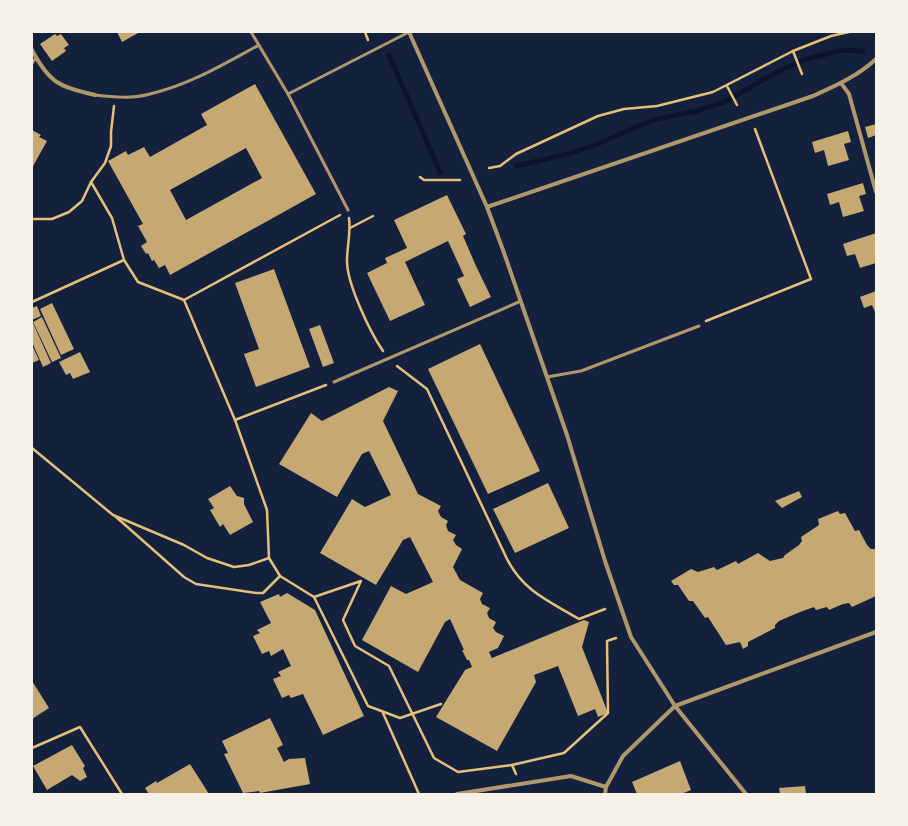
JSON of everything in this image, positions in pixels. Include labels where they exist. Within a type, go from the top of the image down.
[{"type":"street","points":[[409,32],[487,207],[547,377],[619,605],[631,637],[675,706],[746,794]]},
{"type":"street","points":[[32,50],[42,69],[51,79],[66,87],[95,95]]},
{"type":"street","points":[[487,207],[813,96],[841,83],[867,68],[876,59]]},
{"type":"street","points":[[841,83],[849,94],[876,192]]},
{"type":"street","points":[[605,794],[606,787],[623,756],[675,706],[876,632]]},
{"type":"street","points":[[457,794],[571,776],[606,787]]},
{"type":"lane","points":[[251,32],[288,94],[348,210]]},
{"type":"lane","points":[[288,94],[409,32]]},
{"type":"lane","points":[[95,95],[115,97],[149,95],[189,82],[259,45]]},
{"type":"lane","points":[[32,63],[36,58]]},
{"type":"lane","points":[[334,382],[389,360],[521,301]]},
{"type":"lane","points":[[547,377],[581,371],[699,326]]},
{"type":"path","points":[[366,32],[368,40]]},
{"type":"path","points":[[489,168],[500,166],[516,154],[598,116],[624,109],[658,106],[693,98],[727,86],[793,51],[849,32]]},
{"type":"path","points":[[793,51],[802,74]]},
{"type":"path","points":[[727,86],[737,105]]},
{"type":"path","points":[[32,219],[52,219],[69,212],[82,201],[91,182],[106,163],[111,146],[115,97]]},
{"type":"path","points":[[699,326],[707,320],[811,279],[755,129]]},
{"type":"path","points":[[420,177],[424,180],[460,180]]},
{"type":"path","points":[[91,182],[112,218],[124,260],[138,282],[184,300],[235,420],[267,510],[270,558],[280,576],[314,597],[368,706],[383,713],[400,718],[441,704]]},
{"type":"path","points":[[184,300],[348,210],[350,228],[347,261],[348,278],[375,339],[389,360],[427,389],[507,558],[521,581],[529,589],[579,619],[604,608]]},
{"type":"path","points":[[350,228],[373,216]]},
{"type":"path","points":[[32,302],[124,260]]},
{"type":"path","points":[[235,420],[334,382]]},
{"type":"path","points":[[32,448],[113,515],[184,577],[196,584],[263,593],[280,576]]},
{"type":"path","points":[[113,515],[184,545],[207,558],[234,566],[249,565],[270,558]]},
{"type":"path","points":[[314,597],[360,581],[343,620],[356,646],[389,666],[405,702],[434,758],[458,772],[512,765],[564,753],[608,713],[607,641],[616,638]]},
{"type":"path","points":[[586,616],[586,621]]},
{"type":"path","points":[[383,713],[419,794]]},
{"type":"path","points":[[32,748],[80,727],[122,794]]},
{"type":"building","points":[[117,32],[140,32],[122,42]]},
{"type":"building","points":[[55,34],[57,36],[61,34],[69,45],[64,48],[66,51],[52,61],[40,44]]},
{"type":"building","points":[[255,84],[316,194],[170,275],[165,265],[159,268],[141,246],[147,242],[138,226],[143,224],[108,161],[126,151],[128,155],[144,147],[150,157],[207,125],[201,114]],"holes":[[[246,148],[262,178],[186,220],[170,190]]]},
{"type":"building","points":[[876,124],[876,135],[868,138],[865,127]]},
{"type":"building","points":[[32,130],[41,135],[39,137],[47,141],[32,168]]},
{"type":"building","points":[[848,131],[851,142],[844,144],[849,160],[828,166],[824,150],[815,153],[812,142]]},
{"type":"building","points":[[863,183],[866,194],[859,196],[864,211],[843,217],[839,202],[830,205],[827,194]]},
{"type":"building","points":[[447,195],[466,234],[463,236],[491,297],[470,307],[457,279],[464,276],[448,241],[405,262],[425,305],[390,321],[367,273],[387,263],[385,258],[407,248],[394,220]]},
{"type":"building","points":[[876,233],[876,263],[860,268],[855,254],[847,256],[843,244]]},
{"type":"building","points":[[274,269],[310,367],[256,387],[244,354],[259,349],[235,283]]},
{"type":"building","points":[[876,291],[876,314],[872,305],[864,308],[860,297]]},
{"type":"building","points":[[52,303],[74,349],[61,355],[40,309]]},
{"type":"building","points":[[37,306],[41,316],[32,320],[32,308]]},
{"type":"building","points":[[42,317],[61,358],[52,362],[33,322]]},
{"type":"building","points":[[32,321],[51,363],[43,367],[32,342]]},
{"type":"building","points":[[320,325],[334,363],[323,367],[309,329]]},
{"type":"building","points":[[480,344],[540,471],[488,494],[428,369]]},
{"type":"building","points":[[32,345],[39,360],[32,363]]},
{"type":"building","points":[[80,352],[90,372],[73,379],[70,373],[66,375],[59,362]]},
{"type":"building","points":[[389,387],[398,391],[383,421],[418,494],[441,506],[438,511],[441,517],[448,521],[446,525],[448,531],[456,535],[453,540],[456,545],[462,549],[453,567],[460,580],[483,593],[480,599],[482,604],[490,608],[487,613],[489,618],[496,622],[493,628],[496,632],[504,636],[498,648],[489,652],[492,658],[584,620],[589,622],[582,647],[608,713],[598,717],[595,709],[578,716],[558,666],[534,675],[536,682],[497,751],[436,717],[465,670],[472,667],[462,650],[464,650],[450,619],[445,622],[418,672],[362,640],[391,586],[406,594],[433,582],[410,537],[403,540],[376,585],[320,553],[352,499],[365,507],[391,495],[369,451],[362,454],[337,497],[279,464],[311,413],[322,421]]},
{"type":"building","points":[[548,483],[569,528],[515,553],[493,509]]},
{"type":"building","points":[[230,486],[237,496],[244,498],[244,504],[253,522],[230,535],[223,524],[220,527],[210,510],[214,508],[208,499]]},
{"type":"building","points":[[799,491],[802,497],[782,508],[775,501]]},
{"type":"building","points":[[838,511],[840,514],[845,513],[855,531],[859,530],[867,545],[871,549],[876,549],[876,596],[852,607],[849,603],[829,610],[827,607],[816,610],[814,607],[800,612],[779,621],[775,625],[775,628],[748,642],[748,646],[743,649],[740,642],[726,645],[708,617],[705,618],[693,601],[689,601],[678,585],[674,585],[671,581],[691,569],[698,572],[714,567],[717,570],[736,561],[738,564],[758,553],[770,561],[783,558],[799,545],[802,541],[801,537],[819,525],[818,519]]},
{"type":"building","points":[[287,593],[315,610],[364,716],[323,735],[303,694],[291,698],[289,695],[282,698],[273,679],[281,676],[278,672],[291,666],[283,649],[271,656],[269,651],[262,654],[253,636],[260,633],[257,630],[271,623],[260,602],[279,594],[280,597]]},
{"type":"building","points":[[32,681],[49,708],[32,719]]},
{"type":"building","points":[[270,718],[283,745],[277,748],[284,762],[289,759],[305,758],[310,784],[260,793],[259,791],[243,793],[224,754],[228,753],[222,741]]},
{"type":"building","points":[[72,745],[85,766],[83,768],[87,777],[80,781],[72,775],[47,790],[33,766]]},
{"type":"building","points":[[680,761],[691,790],[681,794],[637,794],[632,782]]},
{"type":"building","points":[[190,764],[209,794],[149,794],[145,788],[156,781],[157,783]]},
{"type":"building","points":[[805,786],[806,794],[780,794],[779,788]]},
{"type":"waterway","points":[[517,166],[571,153],[595,145],[653,120],[696,111],[724,102],[783,69],[807,59],[842,50],[863,51]]},
{"type":"waterway","points":[[389,55],[440,172]]}]
